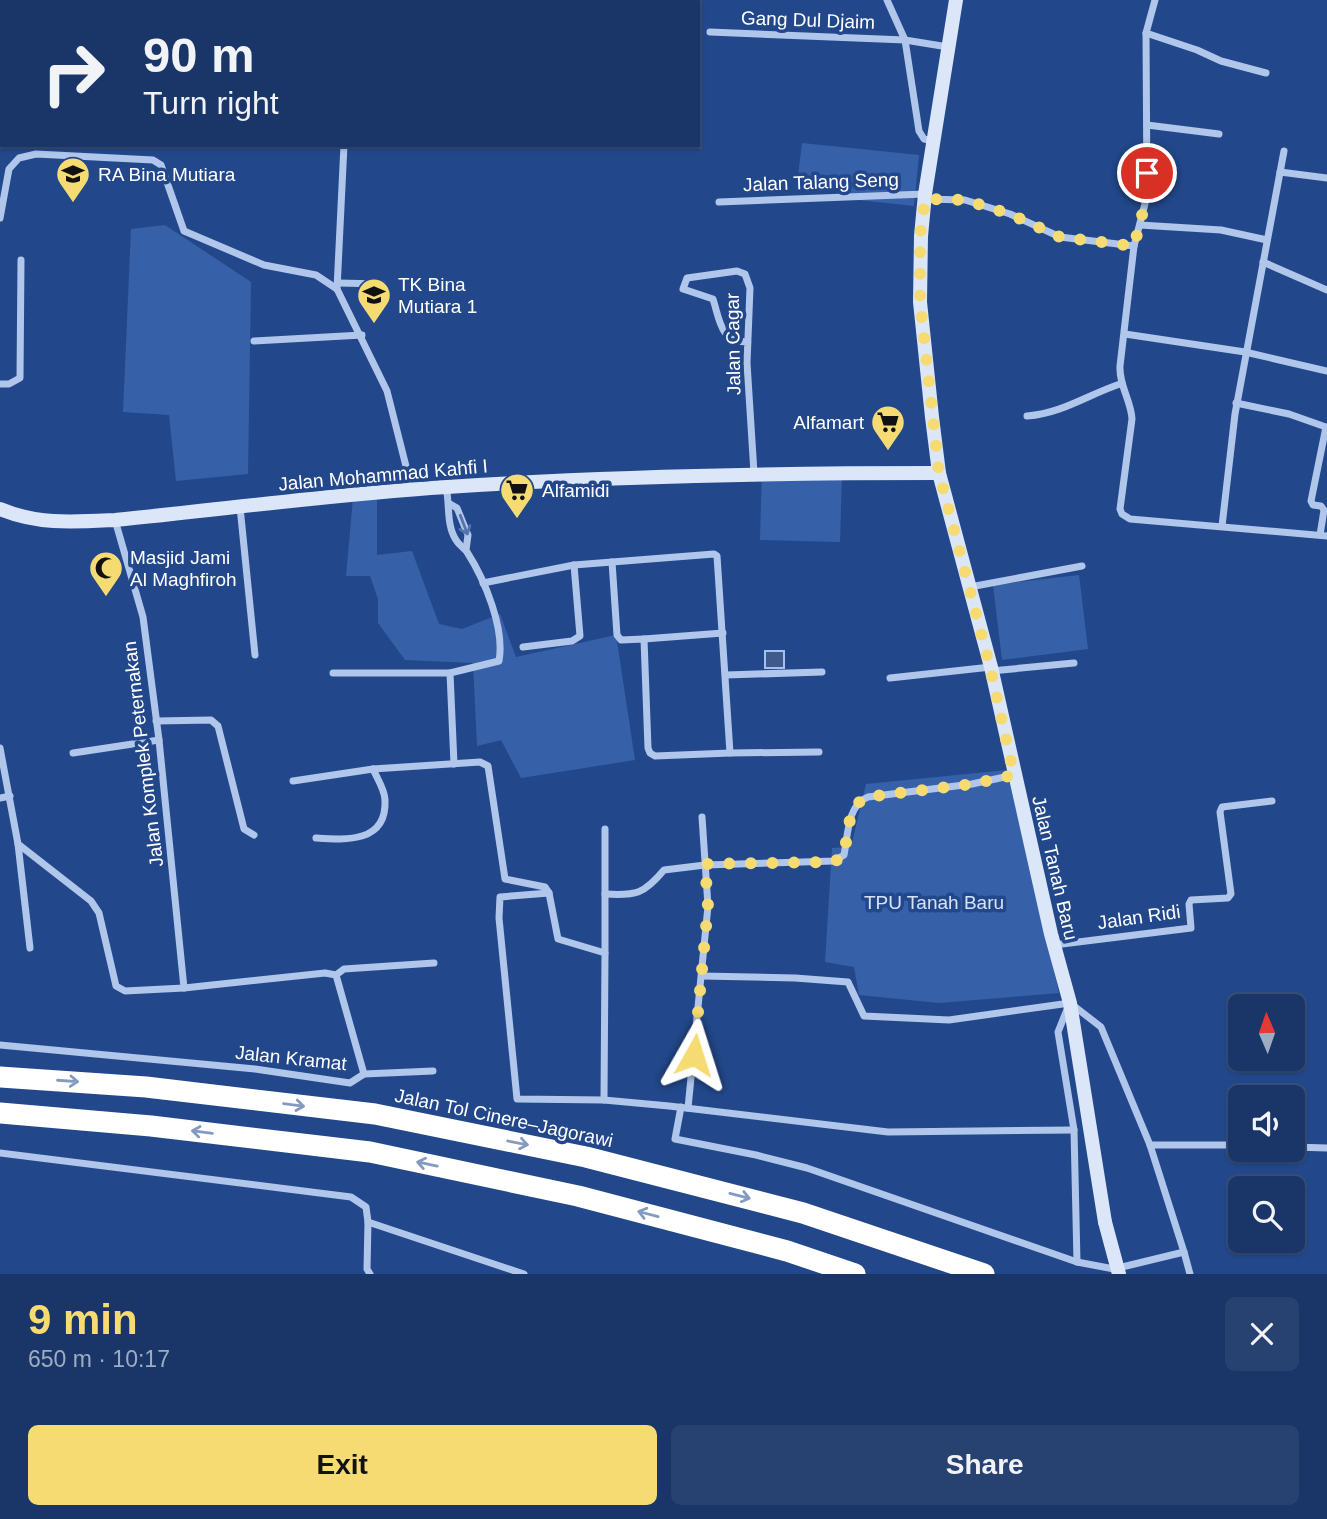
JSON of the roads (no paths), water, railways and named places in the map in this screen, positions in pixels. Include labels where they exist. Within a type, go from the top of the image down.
[{"type":"highway","name":"Jalan Tol Cinere–Jagorawi","points":[[0,1077],[146,1087],[401,1119],[586,1157],[803,1213],[985,1274]]},
{"type":"highway","points":[[0,1113],[151,1126],[370,1152],[578,1196],[787,1251],[855,1274]]},
{"type":"main road","name":"Jalan Tanah Baru","points":[[956,0],[943,46],[929,140],[920,236],[920,302],[939,473],[991,669],[1053,945],[1070,1003],[1105,1222],[1119,1274]]},
{"type":"main road","name":"Jalan Mohammad Kahfi I","points":[[0,509],[42,522],[115,520],[446,487],[754,473],[939,473]]},
{"type":"street","name":"Gang Dul Djaim","points":[[887,0],[908,40],[919,131],[929,140]]},
{"type":"street","points":[[1155,0],[1146,33],[1147,196],[1134,246],[1120,366],[1120,384],[1130,404],[1132,419],[1120,504],[1122,514],[1130,519],[1324,536],[1324,510],[1321,506],[1313,505],[1311,501],[1326,428],[1289,414],[1237,403]]},
{"type":"street","name":"Gang Dul Djaim","points":[[710,32],[908,40],[943,46]]},
{"type":"street","points":[[1146,33],[1198,50],[1221,61],[1266,73]]},
{"type":"street","points":[[1147,125],[1219,134]]},
{"type":"street","points":[[344,147],[337,286],[387,391],[412,490]]},
{"type":"street","points":[[0,218],[9,169],[19,158],[36,150],[153,160],[161,165],[184,231],[264,265],[316,275],[337,286],[382,284]]},
{"type":"street","points":[[1222,526],[1245,352],[1284,151]]},
{"type":"street","points":[[1280,172],[1327,178]]},
{"type":"street","name":"Jalan Talang Seng","points":[[719,202],[925,197],[965,200],[1010,214],[1060,237],[1134,246]]},
{"type":"street","points":[[1140,225],[1221,230],[1267,240]]},
{"type":"street","points":[[0,384],[9,384],[20,378],[21,260]]},
{"type":"street","points":[[1263,262],[1327,290]]},
{"type":"street","name":"Jalan Cagar","points":[[748,342],[736,342],[723,333],[713,299],[683,289],[687,278],[737,271],[745,274],[750,288],[748,342],[754,473]]},
{"type":"street","points":[[1125,334],[1245,352],[1327,371]]},
{"type":"street","points":[[254,341],[362,335]]},
{"type":"street","points":[[1027,416],[1055,412],[1120,384]]},
{"type":"street","points":[[333,673],[450,673],[499,661],[502,647],[496,619],[466,550],[456,540],[448,513],[450,504],[446,487]]},
{"type":"street","points":[[450,504],[457,508],[468,535],[466,550]]},
{"type":"street","points":[[240,507],[255,655]]},
{"type":"street","name":"Jalan Komplek Peternakan","points":[[115,520],[143,617],[159,740],[184,988]]},
{"type":"street","points":[[482,583],[573,565],[714,554],[723,633],[730,753]]},
{"type":"street","points":[[612,562],[617,635],[621,640],[723,633]]},
{"type":"street","points":[[523,647],[572,641],[580,636],[573,565]]},
{"type":"street","points":[[970,587],[1082,566]]},
{"type":"street","points":[[644,639],[650,754],[819,752]]},
{"type":"street","points":[[890,678],[1074,663]]},
{"type":"street","points":[[726,675],[822,672]]},
{"type":"street","points":[[450,673],[454,764]]},
{"type":"street","points":[[156,722],[211,720],[218,726],[244,829],[254,835]]},
{"type":"street","points":[[73,753],[159,740]]},
{"type":"street","points":[[0,748],[18,844],[30,948]]},
{"type":"street","points":[[293,781],[373,769],[480,762],[488,766],[505,879],[545,887],[549,893],[558,939],[606,953]]},
{"type":"street","points":[[316,838],[351,840],[369,834],[383,817],[386,798],[373,769]]},
{"type":"street","points":[[605,894],[632,895],[653,884],[664,870],[705,864],[834,862],[844,855],[853,809],[858,801],[867,797],[972,784],[1014,775]]},
{"type":"street","points":[[0,798],[10,796]]},
{"type":"street","name":"Jalan Ridi","points":[[1053,945],[1191,928],[1191,900],[1228,898],[1231,894],[1220,812],[1223,807],[1272,801]]},
{"type":"street","points":[[702,817],[708,906],[685,1107],[675,1139],[807,1168],[1077,1262],[1114,1269],[1184,1252]]},
{"type":"street","points":[[604,1100],[605,829]]},
{"type":"street","points":[[18,844],[91,901],[99,913],[116,986],[120,990],[184,988],[325,973],[336,975],[344,969],[434,963]]},
{"type":"street","points":[[549,893],[500,897],[499,918],[517,1099],[604,1100],[685,1107],[888,1132],[1074,1130]]},
{"type":"street","name":"Jalan Kramat","points":[[0,1045],[255,1069],[350,1083],[364,1074],[336,975]]},
{"type":"street","points":[[702,976],[848,982],[864,1016],[949,1020],[1070,1003],[1101,1027],[1150,1145],[1190,1274]]},
{"type":"street","points":[[1070,1003],[1058,1032],[1074,1130],[1077,1262]]},
{"type":"street","points":[[364,1074],[433,1071]]},
{"type":"street","points":[[1150,1145],[1228,1145]]},
{"type":"street","points":[[1305,1147],[1327,1148]]},
{"type":"street","points":[[0,1153],[351,1197],[366,1207],[367,1269],[370,1274]]},
{"type":"street","points":[[368,1222],[524,1274]]},
{"type":"place","name":"RA Bina Mutiara","points":[[73,204]]},
{"type":"place","name":"TK Bina Mutiara 1","points":[[374,325]]},
{"type":"place","name":"Alfamart","points":[[888,452]]},
{"type":"place","name":"Alfamidi","points":[[517,520]]},
{"type":"place","name":"Masjid Jami Al Maghfiroh","points":[[106,598]]},
{"type":"park label","name":"TPU Tanah Baru","points":[[934,902]]}]
